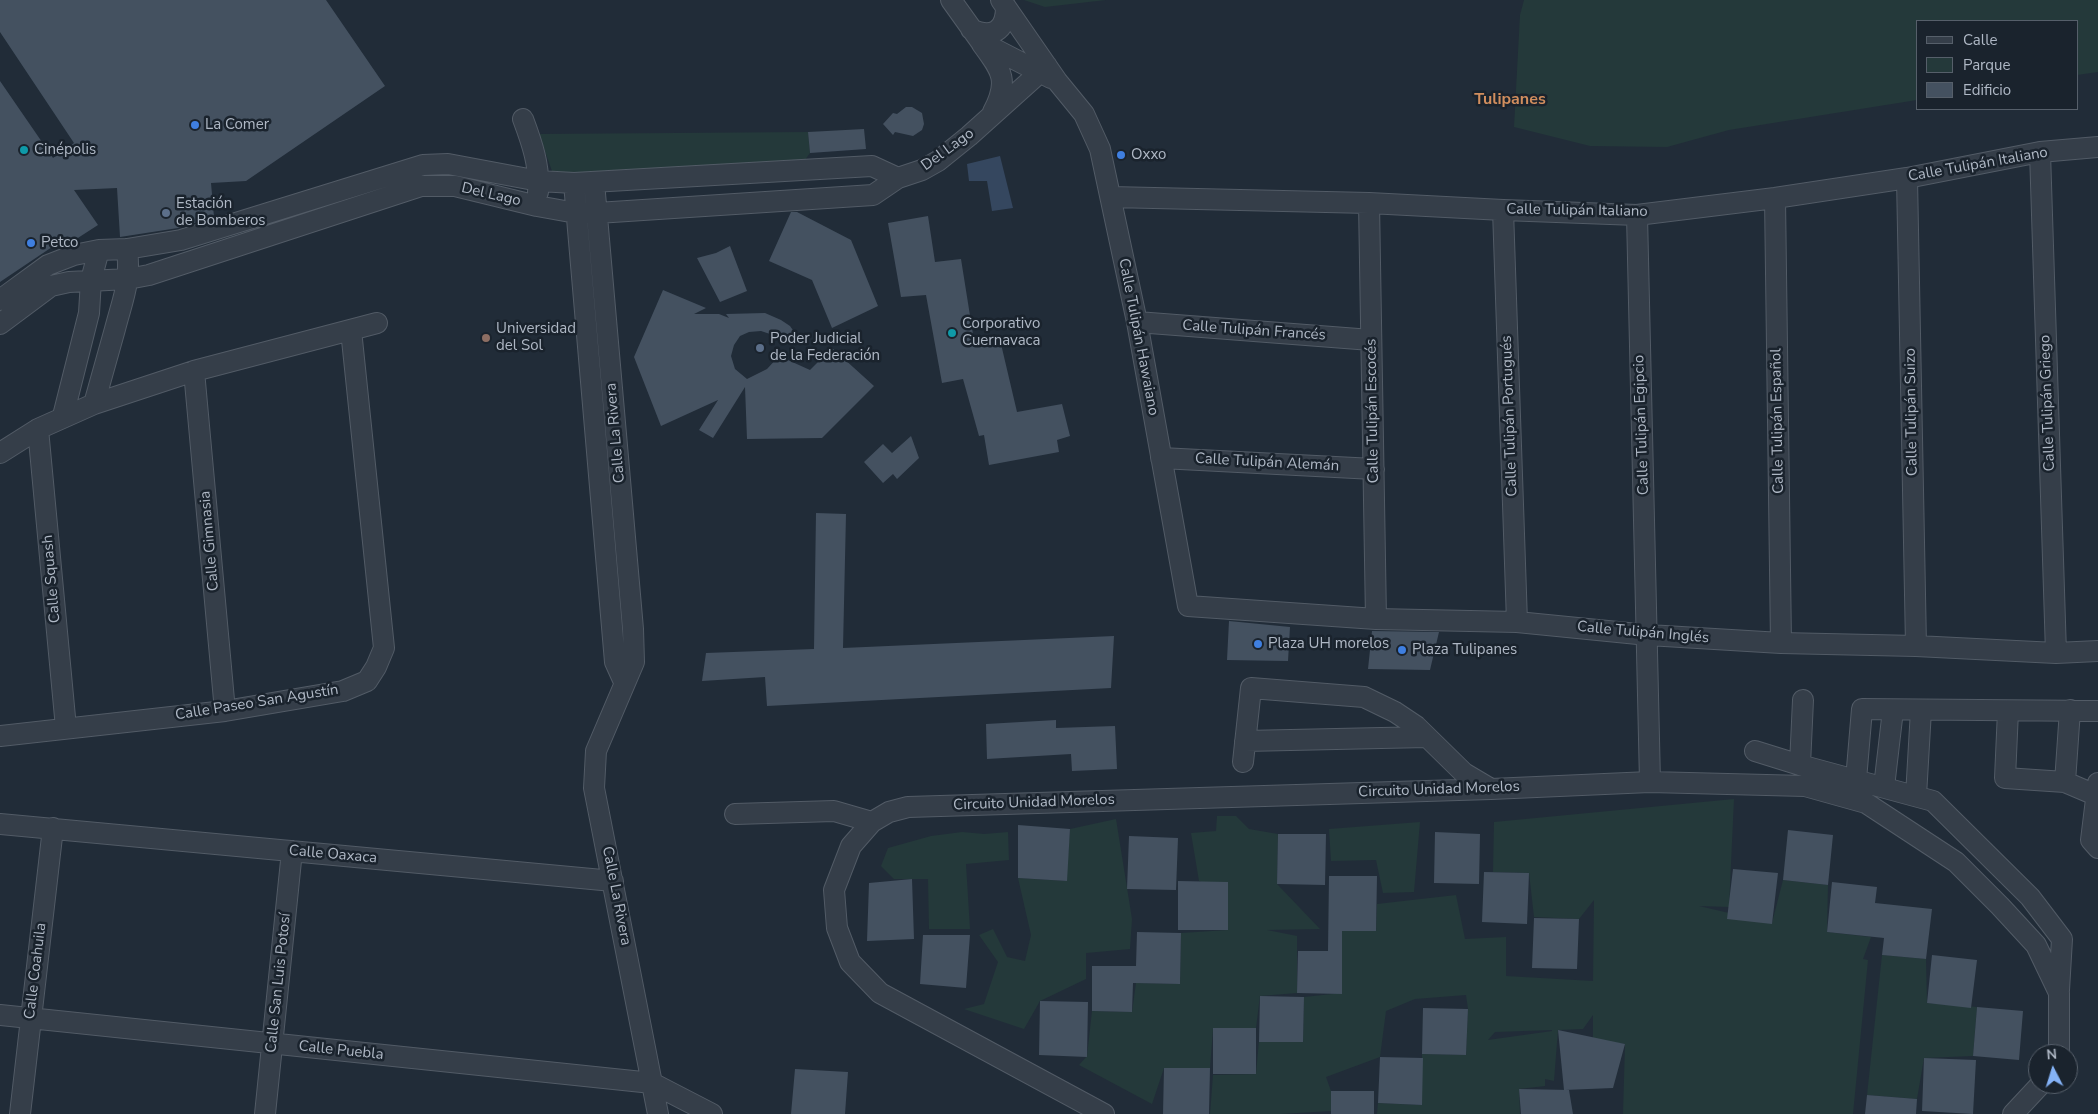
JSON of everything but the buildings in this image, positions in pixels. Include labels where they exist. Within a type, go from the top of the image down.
[{"type":"street","name":"Calle Tulipán Hawaiano","points":[[950,0],[976,36],[1048,73]]},
{"type":"street","name":"Calle Tulipán Hawaiano","points":[[1004,4],[1048,73],[1084,114],[1100,149],[1137,322],[1188,606]]},
{"type":"street","points":[[976,36],[992,33],[1001,28],[1006,18],[1004,4]]},
{"type":"street","name":"Del Lago","points":[[976,36],[994,61],[1003,78],[1002,96],[992,113]]},
{"type":"street","name":"Del Lago","points":[[0,324],[51,286],[91,280],[128,279],[186,263],[421,186],[455,186],[537,206],[576,213],[851,198],[873,195],[898,178],[922,170],[938,161],[969,136],[992,113],[1048,73]]},
{"type":"street","points":[[523,119],[534,148],[539,180],[537,206]]},
{"type":"street","name":"Calle Tulipán Italiano","points":[[1111,197],[1369,203],[1637,215],[1775,198],[1907,178],[2040,152],[2098,147]]},
{"type":"street","name":"Calle Tulipán Griego","points":[[2040,152],[2056,653]]},
{"type":"street","name":"Del Lago","points":[[0,300],[48,265],[74,255],[181,240],[423,165],[448,164],[539,180],[574,183],[872,166],[898,178]]},
{"type":"street","name":"Calle Tulipán Suizo","points":[[1907,178],[1916,646]]},
{"type":"street","name":"Calle La Rivera","points":[[594,182],[633,630],[634,662],[596,751],[594,788],[658,1114]]},
{"type":"street","name":"Calle La Rivera","points":[[574,183],[616,662],[624,682]]},
{"type":"street","name":"Calle Tulipán Español","points":[[1775,198],[1781,643]]},
{"type":"street","name":"Calle Tulipán Escocés","points":[[1369,203],[1376,619]]},
{"type":"street","name":"Calle Tulipán Portugués","points":[[1503,210],[1517,622]]},
{"type":"street","name":"Calle Tulipán Egipcio","points":[[1637,215],[1648,635]]},
{"type":"street","points":[[181,240],[186,263]]},
{"type":"street","points":[[94,404],[117,321],[125,301],[128,279],[127,249]]},
{"type":"street","points":[[63,416],[89,313],[91,280],[99,250]]},
{"type":"street","name":"Calle Tulipán Francés","points":[[1137,322],[1371,340]]},
{"type":"street","points":[[0,453],[38,429],[63,416],[94,404],[194,371],[377,323]]},
{"type":"street","name":"Calle Paseo San Agustín","points":[[0,736],[225,711],[344,691],[367,682],[384,648],[352,330]]},
{"type":"street","name":"Calle Gimnasia","points":[[194,371],[225,711]]},
{"type":"street","name":"Calle Squash","points":[[38,429],[66,728]]},
{"type":"street","name":"Calle Tulipán Alemán","points":[[1160,458],[1374,469]]},
{"type":"street","name":"Calle Tulipán Inglés","points":[[1188,606],[1376,619],[1517,622],[1648,635],[1781,643],[1916,646],[2056,653],[2098,651]]},
{"type":"street","points":[[613,631],[633,630]]},
{"type":"street","points":[[1648,635],[1650,782]]},
{"type":"street","points":[[1243,762],[1251,688],[1364,697],[1395,712],[1416,726],[1464,773],[1491,789]]},
{"type":"street","points":[[1800,765],[1803,700]]},
{"type":"street","points":[[1856,780],[1862,709],[2098,711]]},
{"type":"street","points":[[1884,787],[1893,710]]},
{"type":"street","points":[[1916,796],[1921,710]]},
{"type":"street","points":[[2008,710],[2004,778],[2065,782],[2098,791],[2091,840],[2098,848]]},
{"type":"street","points":[[2065,782],[2070,710]]},
{"type":"street","points":[[1245,741],[1427,737]]},
{"type":"street","points":[[1755,751],[1933,801],[2030,896],[2062,939],[2059,993]]},
{"type":"street","name":"Circuito Unidad Morelos","points":[[1104,1114],[880,993],[850,962],[837,928],[834,890],[851,846],[872,822],[889,812],[908,807],[1491,789],[1650,782],[1805,786],[1866,803],[1956,862],[2000,906],[2036,944],[2059,993],[2059,1044]]},
{"type":"street","points":[[735,814],[834,811],[872,822]]},
{"type":"street","name":"Calle Oaxaca","points":[[0,824],[613,881]]},
{"type":"street","name":"Calle Coahuila","points":[[20,1114],[53,828]]},
{"type":"street","name":"Calle San Luis Potosí","points":[[265,1114],[292,851]]},
{"type":"street","name":"Calle Puebla","points":[[0,1015],[652,1083]]},
{"type":"street","points":[[652,1083],[712,1114]]},
{"type":"street","points":[[2013,1114],[2032,1094]]},
{"type":"green space","points":[[1024,0],[1106,0],[1045,7]]},
{"type":"green space","points":[[1524,0],[2098,0],[2098,72],[2078,75],[2078,20],[1916,20],[1916,100],[1729,130],[1667,147],[1590,146],[1514,127],[1520,15]]},
{"type":"green space","points":[[808,132],[810,153],[797,171],[553,174],[539,134]]},
{"type":"green space","points":[[1734,799],[1729,907],[1699,906],[1772,923],[1783,880],[1828,885],[1827,932],[1871,937],[1863,959],[1868,960],[1853,1114],[1623,1114],[1625,1044],[1593,1040],[1593,1015],[1583,1029],[1558,1030],[1554,1081],[1545,1079],[1545,1086],[1519,1089],[1520,1114],[1377,1114],[1378,1103],[1421,1105],[1422,1054],[1466,1055],[1468,1009],[1466,995],[1415,999],[1386,1011],[1380,1057],[1326,1077],[1331,1091],[1331,1111],[1281,1114],[1210,1114],[1213,1075],[1256,1074],[1259,1041],[1303,1042],[1304,997],[1342,993],[1342,951],[1328,931],[1376,931],[1377,904],[1456,895],[1465,939],[1506,937],[1506,976],[1593,981],[1594,900],[1579,919],[1534,917],[1529,873],[1493,872],[1494,822]],"holes":[[[1552,1031],[1488,1040],[1495,1032]]]},
{"type":"green space","points":[[1217,816],[1236,816],[1249,829],[1278,834],[1277,884],[1320,929],[1267,930],[1297,936],[1297,993],[1260,996],[1256,1028],[1213,1029],[1210,1068],[1164,1068],[1152,1104],[1079,1065],[1087,1056],[1092,1011],[1132,1012],[1136,983],[1180,984],[1181,933],[1228,930],[1228,892],[1199,881],[1191,833],[1216,831]]},
{"type":"green space","points":[[1116,819],[1132,919],[1130,949],[1086,953],[1086,979],[1040,1001],[1024,1029],[964,1009],[984,1004],[998,962],[979,935],[993,929],[1007,957],[1025,961],[1031,935],[1018,878],[1066,881],[1070,829]]},
{"type":"green space","points":[[1420,822],[1414,892],[1383,893],[1376,860],[1331,861],[1329,829]]},
{"type":"green space","points":[[962,832],[984,834],[1008,832],[1009,860],[966,864],[970,929],[929,929],[928,879],[894,879],[881,866],[888,848],[931,836]]},
{"type":"green space","points":[[1882,955],[1926,959],[1927,1003],[1977,1007],[1973,1056],[1924,1058],[1917,1099],[1867,1095]]},
{"type":"water","points":[[1000,156],[1013,208],[992,211],[987,181],[969,181],[967,164]]},
{"type":"place","name":"La Comer","points":[[195,125]]},
{"type":"place","name":"Cinépolis","points":[[24,150]]},
{"type":"place","name":"Oxxo","points":[[1121,155]]},
{"type":"place","name":"Estación de Bomberos","points":[[166,213]]},
{"type":"place","name":"Petco","points":[[31,243]]},
{"type":"place","name":"Corporativo Cuernavaca","points":[[952,333]]},
{"type":"place","name":"Universidad del Sol","points":[[486,338]]},
{"type":"place","name":"Poder Judicial de la Federación","points":[[760,348]]},
{"type":"place","name":"Plaza UH morelos","points":[[1258,644]]},
{"type":"place","name":"Plaza Tulipanes","points":[[1402,650]]},
{"type":"district","name":"Tulipanes","points":[[1510,100]]}]
